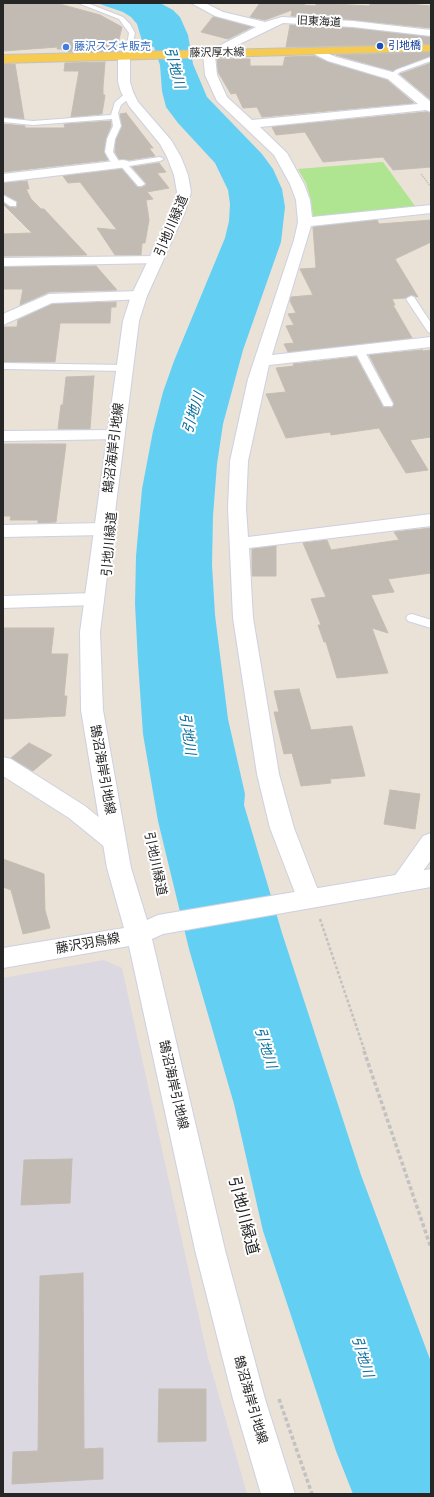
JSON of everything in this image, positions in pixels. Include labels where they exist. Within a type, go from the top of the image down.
[{"type":"main road","name":"藤沢厚木線","points":[[3,59],[431,48]]},
{"type":"street","points":[[196,3],[219,14],[266,26]]},
{"type":"street","name":"旧東海道","points":[[207,53],[278,21],[291,20],[353,24],[431,33]]},
{"type":"street","points":[[318,52],[332,59],[392,76],[430,107]]},
{"type":"street","points":[[207,53],[211,75],[221,98],[232,110],[266,138],[280,153],[303,200],[305,222],[256,379],[239,461],[237,492],[238,544],[243,618],[268,774],[282,828],[311,898],[431,878]]},
{"type":"street","name":"鵠沼海岸引地線","points":[[134,55],[124,82],[128,95],[166,143],[174,157],[181,175],[184,192],[178,212],[139,296],[131,321],[90,632],[92,710],[119,868],[139,935],[210,1250],[249,1399],[278,1494]]},
{"type":"street","points":[[249,124],[430,107]]},
{"type":"street","points":[[3,178],[119,164]]},
{"type":"street","points":[[305,222],[431,209]]},
{"type":"street","points":[[3,262],[156,260]]},
{"type":"street","points":[[3,320],[49,298],[139,296]]},
{"type":"street","points":[[263,360],[431,342]]},
{"type":"street","points":[[3,436],[116,434]]},
{"type":"street","points":[[238,544],[431,520]]},
{"type":"street","points":[[3,531],[104,529]]},
{"type":"street","points":[[3,602],[94,599]]},
{"type":"street","points":[[3,765],[77,812],[114,842]]},
{"type":"street","points":[[402,883],[431,842]]},
{"type":"street","name":"藤沢羽鳥線","points":[[3,958],[139,935],[158,925],[311,898]]},
{"type":"lane","points":[[81,3],[121,18],[128,24],[132,33],[129,52],[134,55]]},
{"type":"lane","points":[[392,76],[398,71],[431,59]]},
{"type":"lane","points":[[128,95],[115,108],[114,117],[117,126],[111,139],[109,152],[119,164],[141,184]]},
{"type":"lane","points":[[3,120],[33,123],[114,117]]},
{"type":"lane","points":[[119,164],[160,159]]},
{"type":"lane","points":[[3,197],[13,204]]},
{"type":"lane","points":[[412,299],[431,330]]},
{"type":"lane","points":[[358,350],[388,404]]},
{"type":"lane","points":[[3,366],[124,368]]},
{"type":"lane","points":[[412,618],[431,624]]},
{"type":"path","points":[[421,174],[431,187]]},
{"type":"path","points":[[311,898],[431,1248]]},
{"type":"path","points":[[277,1392],[312,1494]]},
{"type":"shaded area","points":[[104,960],[122,968],[208,1358],[247,1494],[3,1494],[3,978]]},
{"type":"green space","points":[[383,162],[415,206],[313,217],[311,200],[306,183],[298,169]]},
{"type":"water","name":"引地川","points":[[97,3],[160,3],[173,10],[180,17],[188,35],[193,64],[207,97],[262,154],[273,169],[282,189],[285,207],[281,242],[243,350],[223,424],[217,464],[213,516],[212,565],[215,615],[228,719],[245,794],[244,805],[282,933],[361,1175],[431,1362],[431,1494],[353,1494],[336,1451],[263,1231],[234,1104],[189,949],[158,821],[143,734],[135,604],[136,556],[142,489],[153,431],[163,392],[174,361],[225,238],[229,221],[230,204],[228,190],[215,163],[178,123],[166,107],[162,91],[160,65],[154,47],[143,44],[137,24],[131,17],[123,12]]},
{"type":"building","points":[[3,3],[56,3],[100,15],[122,27],[116,51],[68,52],[68,49],[57,49],[58,47],[3,51]]},
{"type":"building","points":[[260,3],[307,3],[303,5],[315,6],[317,3],[369,6],[371,3],[398,3],[431,6],[431,28],[353,20],[291,16],[292,10],[265,20],[250,17]]},
{"type":"building","points":[[213,17],[252,27],[228,39],[201,32]]},
{"type":"building","points":[[290,25],[353,28],[431,37],[431,44],[286,47]]},
{"type":"building","points":[[431,52],[431,56],[393,71],[336,55]]},
{"type":"building","points":[[314,56],[328,62],[387,80],[414,103],[262,117],[257,107],[243,108],[236,93],[231,94],[218,72],[217,59],[250,59],[250,66],[283,66],[285,57]]},
{"type":"building","points":[[105,62],[103,95],[105,95],[102,114],[71,117],[79,71],[64,71],[65,63]]},
{"type":"building","points":[[431,63],[431,100],[400,74]]},
{"type":"building","points":[[3,64],[15,64],[24,119],[3,117]]},
{"type":"building","points":[[426,112],[431,113],[431,167],[393,170],[383,157],[323,162],[305,132],[276,135],[272,127]]},
{"type":"building","points":[[126,113],[153,148],[149,148],[155,156],[129,160],[119,159],[115,152],[116,139],[122,127],[120,114]]},
{"type":"building","points":[[111,121],[104,152],[108,160],[3,172],[3,124],[25,126],[25,128],[65,128],[64,124]]},
{"type":"building","points":[[159,163],[166,172],[157,173],[169,188],[147,192],[153,199],[146,200],[149,220],[145,243],[142,243],[141,255],[115,255],[97,228],[117,230],[80,182],[68,183],[63,176],[122,169],[137,187],[141,188],[146,185],[146,183],[132,167]]},
{"type":"building","points":[[27,181],[29,189],[26,189],[31,199],[41,209],[44,209],[87,255],[3,256],[3,234],[32,233],[4,205],[4,203],[9,207],[16,208],[18,202],[3,194],[3,183]]},
{"type":"building","points":[[377,220],[379,224],[431,220],[431,242],[395,259],[418,297],[411,295],[405,298],[392,299],[395,305],[393,305],[412,338],[288,352],[284,344],[294,343],[286,326],[294,325],[288,314],[296,313],[290,301],[291,297],[313,295],[300,269],[316,268],[313,227]]},
{"type":"building","points":[[96,266],[117,290],[49,292],[20,305],[23,289],[3,289],[3,267]]},
{"type":"building","points":[[116,302],[116,307],[111,307],[110,323],[60,323],[55,362],[3,362],[3,327],[17,327],[18,320],[52,304]]},
{"type":"building","points":[[431,350],[431,437],[410,440],[428,470],[406,473],[379,428],[331,435],[330,432],[286,438],[266,394],[286,392],[276,368],[294,366],[293,364],[356,357],[383,407],[392,408],[394,403],[369,355]]},
{"type":"building","points":[[94,376],[90,429],[58,429],[61,405],[63,405],[66,377]]},
{"type":"building","points":[[3,444],[66,444],[56,522],[38,523],[38,520],[10,520],[11,516],[3,516]]},
{"type":"building","points":[[431,528],[431,573],[388,579],[394,592],[371,595],[388,633],[372,628],[388,673],[337,678],[326,642],[324,642],[318,625],[321,625],[311,599],[326,597],[303,543],[327,540],[331,550],[399,540],[394,532]]},
{"type":"building","points":[[276,546],[276,576],[252,576],[252,549]]},
{"type":"building","points":[[3,628],[54,628],[51,654],[68,654],[64,696],[67,696],[65,716],[3,719]]},
{"type":"building","points":[[299,689],[311,730],[352,726],[365,776],[330,779],[331,783],[301,786],[292,753],[284,754],[274,712],[279,712],[274,691]]},
{"type":"building","points":[[29,743],[52,755],[33,771],[11,758]]},
{"type":"building","points":[[390,790],[420,794],[415,829],[384,824]]},
{"type":"building","points":[[3,859],[44,874],[45,910],[50,928],[23,934],[11,890],[3,887]]},
{"type":"building","points":[[72,1159],[70,1203],[21,1205],[24,1160]]},
{"type":"building","points":[[83,1273],[84,1449],[103,1448],[103,1479],[12,1484],[13,1452],[38,1451],[40,1276]]},
{"type":"building","points":[[159,1389],[206,1389],[206,1441],[158,1442]]},
{"type":"place","name":"引地橋","points":[[380,46]]},
{"type":"place","name":"藤沢スズキ販売","points":[[66,47]]}]
